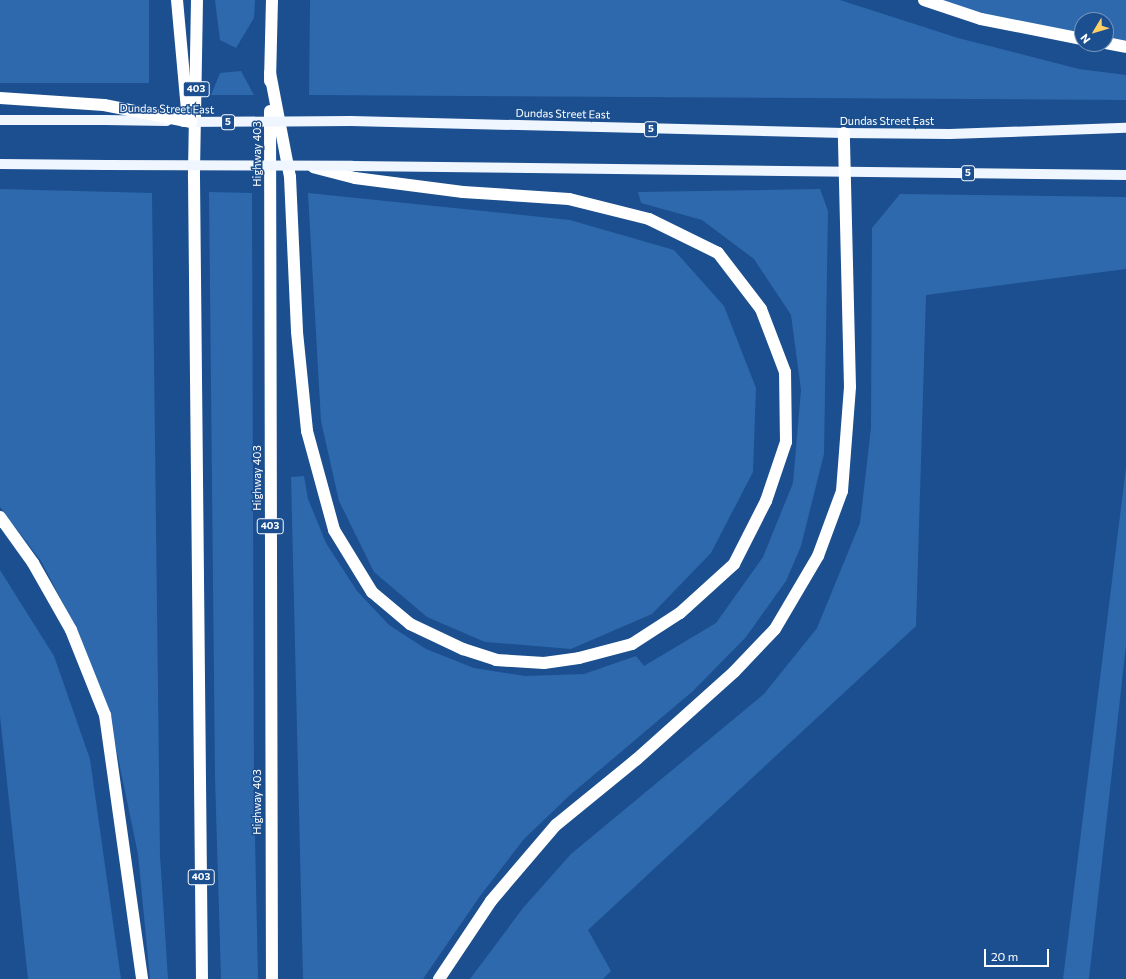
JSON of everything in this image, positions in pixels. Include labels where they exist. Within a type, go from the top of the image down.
[{"type":"highway","points":[[177,0],[194,177]]},
{"type":"highway","name":"403","points":[[197,0],[194,177],[202,979]]},
{"type":"highway","name":"Highway 403","points":[[272,0],[270,73],[272,979]]},
{"type":"highway","points":[[924,0],[981,20],[1074,37]]},
{"type":"highway","points":[[1114,45],[1126,47]]},
{"type":"highway","points":[[270,73],[290,177],[298,355],[307,431],[334,530],[372,592],[410,624],[433,635],[496,660],[544,663],[579,658],[632,644],[680,614],[734,564],[766,500],[786,442],[784,372],[761,309],[718,253],[649,219],[569,199],[463,192],[354,172],[307,166]]},
{"type":"highway","points":[[0,98],[104,105],[191,122]]},
{"type":"highway","points":[[439,979],[491,901],[556,825],[637,759],[734,672],[775,629],[818,556],[842,491],[850,387],[843,172],[844,133]]},
{"type":"highway","points":[[0,517],[33,563],[71,630],[105,715],[142,979]]},
{"type":"main road","name":"Dundas Street East","points":[[0,120],[191,122],[351,121],[844,133],[950,134],[1126,128]]},
{"type":"main road","points":[[0,164],[307,166]]},
{"type":"main road","name":"5","points":[[354,172],[843,172],[1126,175]]},
{"type":"shaded area","points":[[0,0],[149,0],[149,83],[0,83]]},
{"type":"shaded area","points":[[215,0],[255,0],[254,18],[236,48],[220,40]]},
{"type":"shaded area","points":[[310,0],[840,0],[958,38],[1079,69],[1126,75],[1126,100],[309,95]]},
{"type":"shaded area","points":[[936,0],[1126,0],[1126,48],[1114,46],[1114,12],[1074,12],[1074,38]]},
{"type":"shaded area","points":[[241,71],[254,95],[211,95],[220,73]]},
{"type":"shaded area","points":[[0,189],[152,193],[160,855],[168,979],[150,979],[138,854],[109,714],[77,630],[41,561],[0,507]]},
{"type":"shaded area","points":[[820,189],[828,211],[824,454],[801,546],[786,581],[746,637],[693,691],[570,795],[524,839],[480,896],[423,979],[303,979],[291,477],[304,476],[308,499],[326,543],[357,591],[389,625],[426,649],[474,668],[525,676],[584,674],[636,656],[644,666],[716,623],[763,557],[793,483],[801,390],[791,315],[754,259],[702,220],[641,203],[638,192]]},
{"type":"shaded area","points":[[209,192],[252,193],[254,791],[258,979],[221,979],[215,777]]},
{"type":"shaded area","points":[[308,193],[570,220],[674,250],[724,306],[756,388],[753,472],[711,553],[652,614],[571,649],[485,642],[427,617],[374,572],[339,501],[321,421]]},
{"type":"shaded area","points":[[900,194],[1126,197],[1126,269],[926,295],[916,626],[588,930],[611,971],[603,979],[470,979],[523,908],[571,854],[764,694],[817,628],[860,523],[871,428],[872,228]]},
{"type":"shaded area","points":[[1126,467],[1126,645],[1089,979],[1063,979]]},
{"type":"shaded area","points":[[0,570],[54,656],[90,759],[121,979],[28,979],[0,716]]}]
